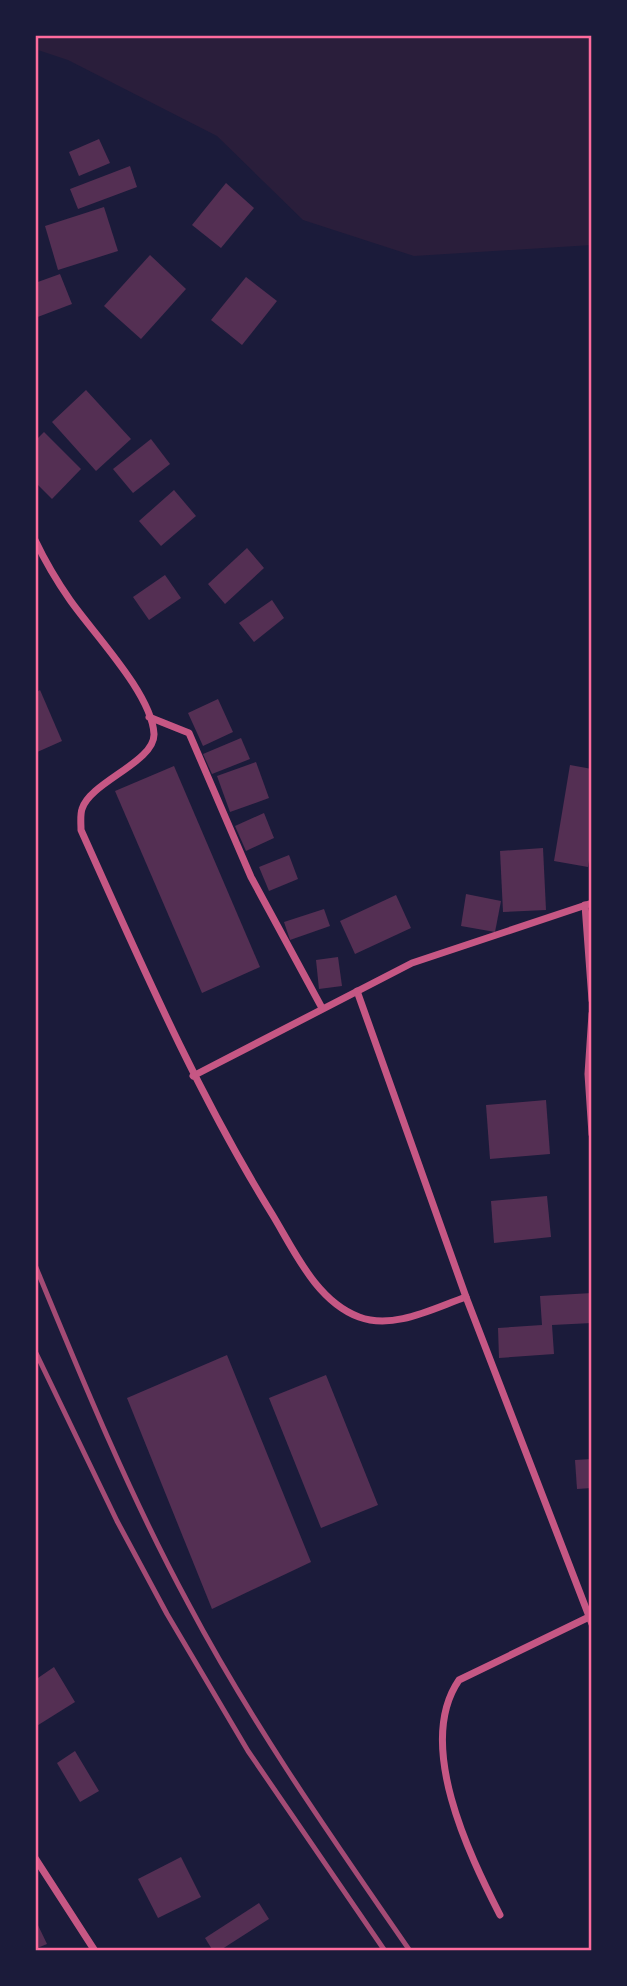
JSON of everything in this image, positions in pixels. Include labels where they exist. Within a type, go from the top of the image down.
[{"type":"street","points":[[35,540],[55,578],[130,679],[149,717],[154,736],[149,749],[86,800],[82,808],[81,830],[193,1076],[231,1148],[308,1273],[343,1308],[360,1317],[381,1321],[409,1317],[466,1297]]},
{"type":"street","points":[[149,717],[188,733],[251,877],[322,1008]]},
{"type":"street","points":[[193,1076],[412,963],[460,944],[588,904],[592,1000]]},
{"type":"street","points":[[356,991],[466,1297],[591,1621],[459,1680],[448,1696],[445,1762],[451,1803],[467,1850],[500,1915]]},
{"type":"street","points":[[592,1014],[588,1074],[592,1134]]},
{"type":"street","points":[[35,1858],[95,1951]]},
{"type":"shaded area","points":[[35,35],[592,35],[592,245],[414,256],[303,220],[217,136],[68,60],[35,49]]},
{"type":"building","points":[[99,139],[110,163],[79,176],[69,152]]},
{"type":"building","points":[[130,166],[137,187],[78,209],[70,189]]},
{"type":"building","points":[[226,183],[254,208],[221,248],[192,225]]},
{"type":"building","points":[[104,207],[118,251],[58,270],[45,226]]},
{"type":"building","points":[[150,255],[186,289],[141,339],[104,306]]},
{"type":"building","points":[[60,274],[72,304],[35,318],[35,283]]},
{"type":"building","points":[[246,277],[277,301],[242,345],[211,320]]},
{"type":"building","points":[[86,390],[131,439],[96,471],[52,422]]},
{"type":"building","points":[[44,432],[81,469],[52,499],[35,482],[35,441]]},
{"type":"building","points":[[151,439],[170,464],[133,493],[113,469]]},
{"type":"building","points":[[174,490],[196,516],[161,546],[139,521]]},
{"type":"building","points":[[247,548],[264,568],[225,604],[208,584]]},
{"type":"building","points":[[165,575],[181,598],[149,620],[133,597]]},
{"type":"building","points":[[272,600],[284,618],[254,642],[239,623]]},
{"type":"building","points":[[40,690],[62,741],[35,753],[35,693]]},
{"type":"building","points":[[218,699],[233,732],[203,746],[188,713]]},
{"type":"building","points":[[241,738],[250,759],[212,774],[203,754]]},
{"type":"building","points":[[256,762],[269,798],[230,812],[217,776]]},
{"type":"building","points":[[570,765],[592,769],[592,840],[588,867],[554,861]]},
{"type":"building","points":[[174,766],[260,967],[202,993],[115,791]]},
{"type":"building","points":[[264,813],[274,838],[246,851],[235,826]]},
{"type":"building","points":[[543,848],[546,910],[503,912],[500,851]]},
{"type":"building","points":[[289,855],[298,879],[269,891],[259,867]]},
{"type":"building","points":[[466,894],[501,901],[495,932],[461,926]]},
{"type":"building","points":[[396,895],[411,928],[355,954],[340,921]]},
{"type":"building","points":[[324,909],[330,926],[290,940],[284,922]]},
{"type":"building","points":[[338,957],[342,986],[319,989],[316,960]]},
{"type":"building","points":[[546,1100],[550,1154],[490,1159],[486,1105]]},
{"type":"building","points":[[547,1196],[551,1237],[494,1243],[491,1201]]},
{"type":"building","points":[[592,1293],[592,1323],[552,1325],[554,1354],[499,1358],[498,1328],[542,1325],[540,1296]]},
{"type":"building","points":[[227,1355],[311,1562],[212,1609],[127,1398]]},
{"type":"building","points":[[326,1375],[378,1505],[321,1528],[269,1398]]},
{"type":"building","points":[[592,1459],[592,1488],[577,1489],[575,1460]]},
{"type":"building","points":[[54,1667],[75,1702],[35,1727],[35,1680]]},
{"type":"building","points":[[75,1751],[99,1791],[80,1802],[57,1763]]},
{"type":"building","points":[[181,1857],[201,1897],[158,1918],[138,1879]]},
{"type":"building","points":[[259,1903],[269,1919],[219,1951],[213,1951],[205,1938]]},
{"type":"building","points":[[35,1919],[47,1944],[35,1949]]},
{"type":"railway","points":[[35,1265],[126,1478],[188,1603],[266,1736],[410,1951]]},
{"type":"railway","points":[[35,1351],[117,1521],[167,1614],[248,1751],[385,1951]]}]
